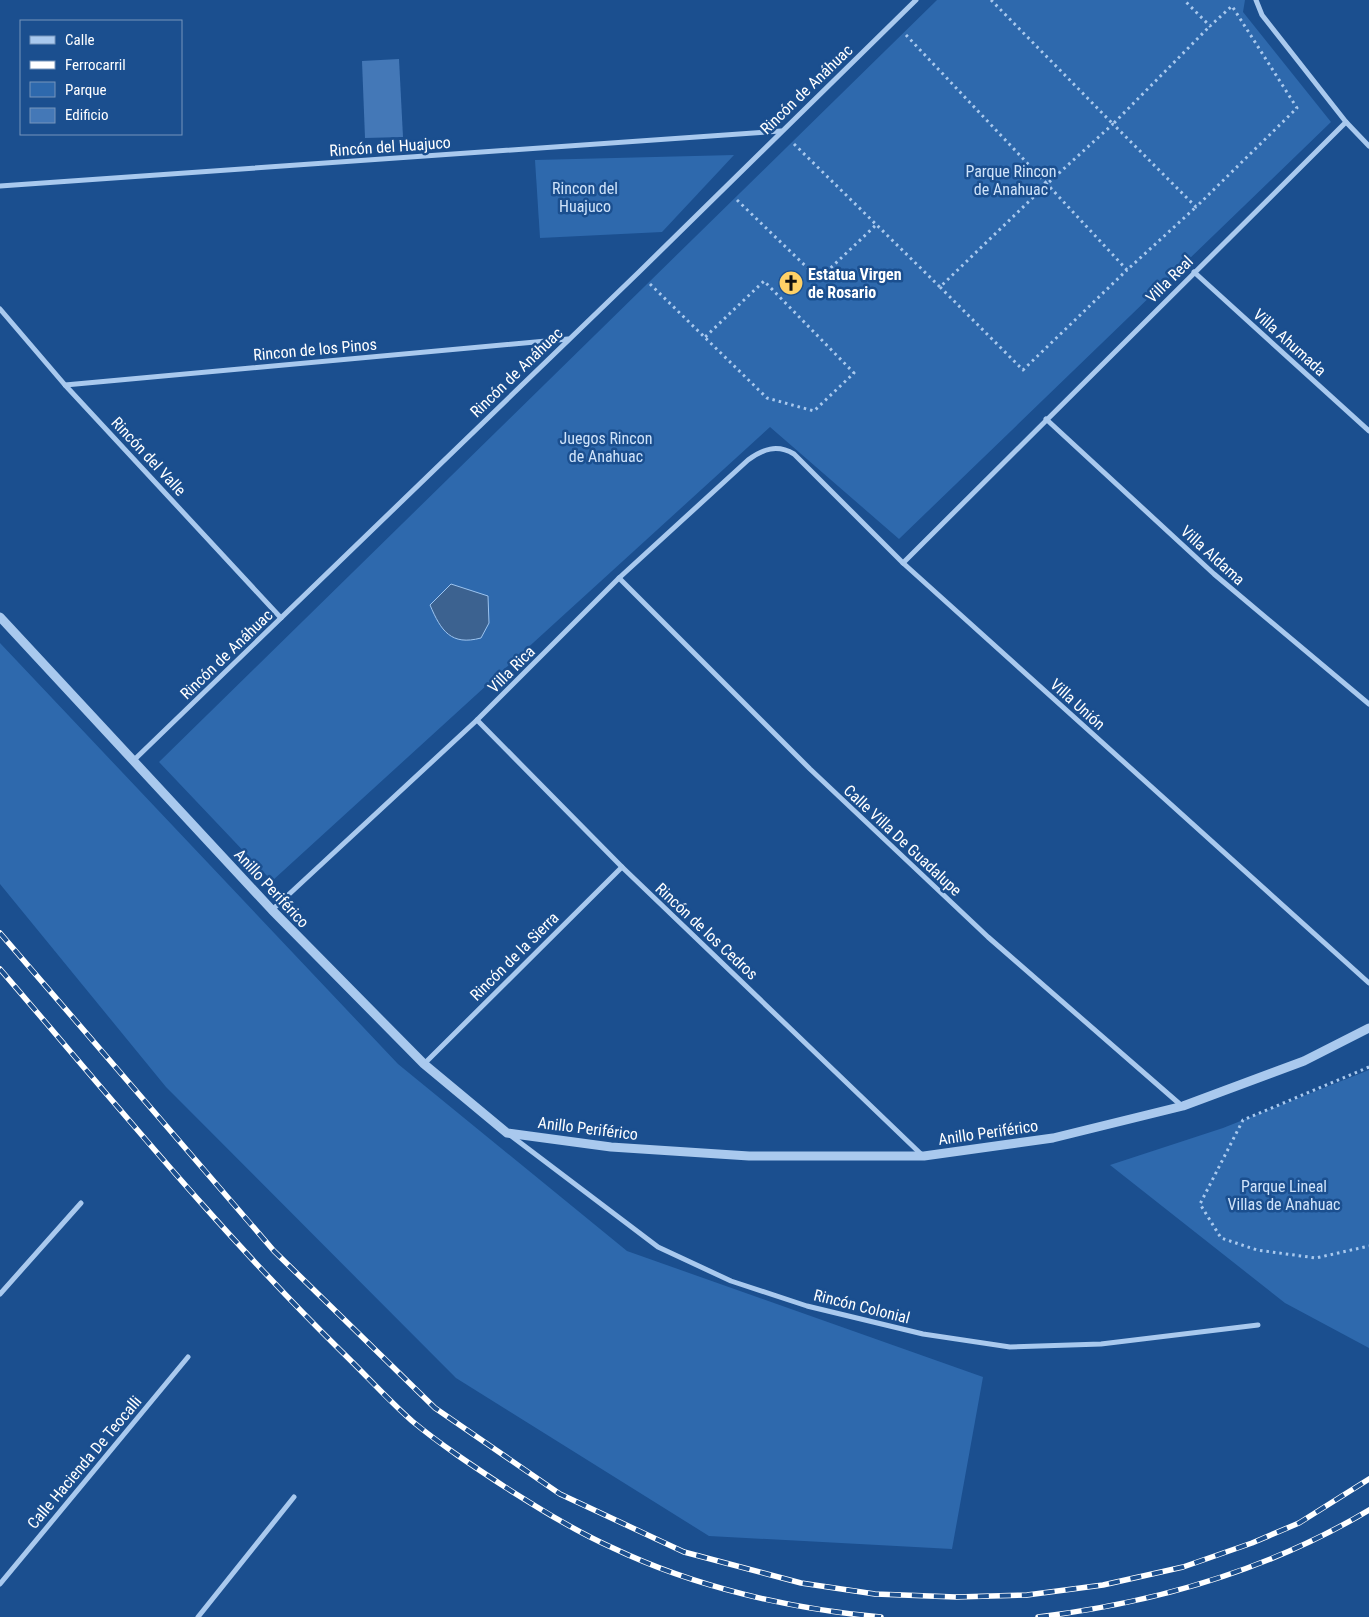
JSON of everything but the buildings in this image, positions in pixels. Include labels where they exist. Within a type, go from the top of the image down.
[{"type":"street","name":"Rincón de Anáhuac","points":[[133,760],[639,272],[916,0]]},
{"type":"street","points":[[1256,0],[1262,14],[1346,122],[1369,146]]},
{"type":"street","name":"Villa Real","points":[[903,562],[1346,122]]},
{"type":"street","name":"Rincón del Huajuco","points":[[0,186],[781,131]]},
{"type":"street","name":"Villa Ahumada","points":[[1194,272],[1369,431]]},
{"type":"street","name":"Rincón del Valle","points":[[0,309],[65,385],[281,618]]},
{"type":"street","name":"Rincon de los Pinos","points":[[65,385],[568,339]]},
{"type":"street","name":"Villa Aldama","points":[[1046,419],[1214,574],[1369,704]]},
{"type":"street","name":"Villa Unión","points":[[770,448],[782,449],[794,454],[903,562],[1369,983]]},
{"type":"street","name":"Villa Rica","points":[[272,910],[477,720],[619,578],[748,460],[770,448]]},
{"type":"street","name":"Calle Villa De Guadalupe","points":[[619,578],[810,769],[988,937],[1182,1106]]},
{"type":"street","name":"Anillo Periférico","points":[[0,617],[272,910],[424,1064],[507,1133],[611,1147],[749,1156],[924,1156],[1053,1138],[1182,1106],[1304,1061],[1369,1028]]},
{"type":"street","name":"Rincón de los Cedros","points":[[477,720],[622,867],[924,1156]]},
{"type":"street","name":"Rincón de la Sierra","points":[[424,1064],[622,867]]},
{"type":"street","name":"Rincón Colonial","points":[[507,1133],[658,1247],[731,1281],[806,1306],[923,1334],[1010,1347],[1101,1344],[1258,1325]]},
{"type":"street","points":[[0,1294],[81,1202]]},
{"type":"street","name":"Calle Hacienda De Teocalli","points":[[0,1584],[188,1357]]},
{"type":"street","points":[[198,1617],[294,1497]]},
{"type":"path","points":[[991,0],[1196,207]]},
{"type":"path","points":[[1184,0],[1210,26]]},
{"type":"path","points":[[781,131],[1023,370],[1196,207],[1297,108],[1232,6],[1113,124],[1047,184],[940,287]]},
{"type":"path","points":[[893,22],[1127,270]]},
{"type":"path","points":[[724,188],[819,279],[876,224]]},
{"type":"path","points":[[639,272],[704,338],[767,398],[814,411],[854,372],[764,281],[704,338]]},
{"type":"path","points":[[1369,1067],[1243,1120],[1200,1204],[1221,1238],[1257,1250],[1316,1258],[1369,1246]]},
{"type":"green space","name":"Parque Rincon de Anahuac","points":[[937,0],[1245,0],[1243,12],[1331,122],[899,539],[770,427],[272,881],[159,762]]},
{"type":"green space","name":"Rincon del Huajuco","points":[[734,155],[662,232],[540,238],[535,160]]},
{"type":"green space","points":[[0,643],[398,1064],[627,1251],[983,1377],[952,1549],[709,1536],[456,1378],[166,1087],[0,884]]},
{"type":"green space","name":"Parque Lineal Villas de Anahuac","points":[[1369,1070],[1369,1348],[1285,1303],[1110,1165],[1223,1128]]},
{"type":"shaded area","points":[[451,584],[488,596],[489,623],[481,638],[462,640],[455,638],[448,634],[438,622],[430,605]]},
{"type":"railway","points":[[0,933],[274,1251],[435,1408],[560,1494],[684,1552],[801,1583],[875,1594],[956,1597],[1027,1595],[1103,1585],[1183,1567],[1252,1543],[1299,1523],[1369,1479]]},
{"type":"railway","points":[[0,969],[166,1163],[251,1258],[394,1404],[434,1438],[505,1487],[558,1519],[644,1562],[710,1585],[778,1602],[881,1617]]},
{"type":"railway","points":[[1038,1617],[1124,1603],[1209,1581],[1251,1567],[1291,1550],[1369,1510]]},
{"type":"place","name":"Estatua Virgen de Rosario","points":[[791,283]]},
{"type":"park label","name":"Juegos Rincon de Anahuac","points":[[606,447]]}]
